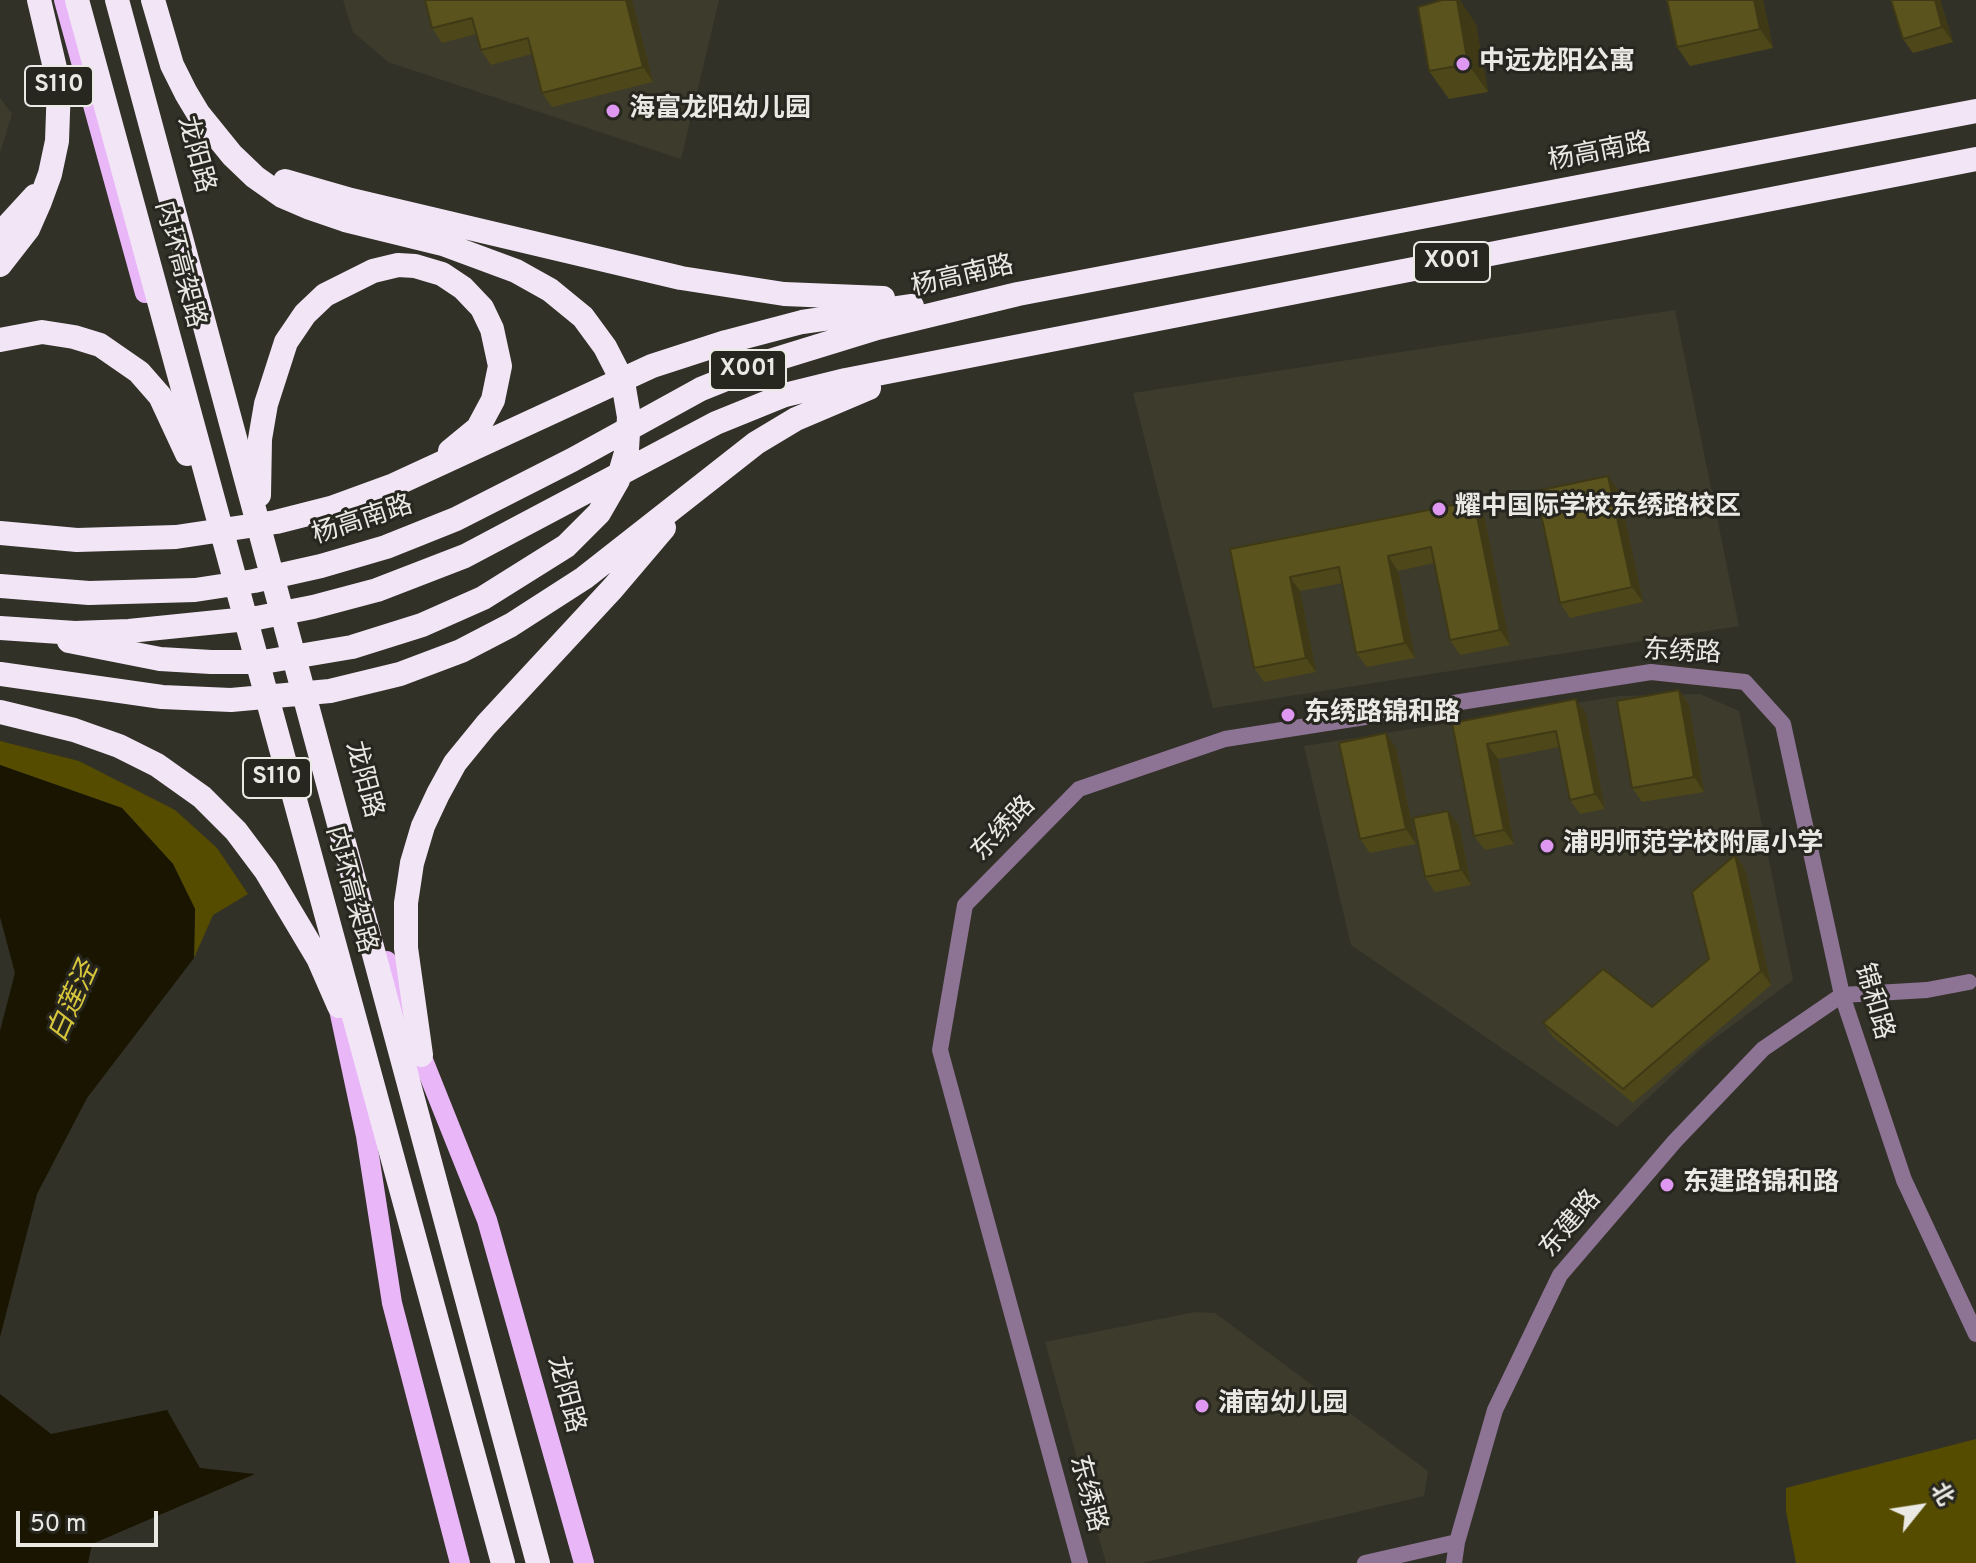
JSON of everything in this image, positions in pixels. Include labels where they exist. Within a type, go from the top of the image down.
[{"type":"highway","name":"S110","points":[[39,0],[59,85],[57,141],[50,174]]},
{"type":"highway","name":"内环高架路","points":[[77,0],[503,1563]]},
{"type":"highway","name":"内环高架路","points":[[117,0],[538,1563]]},
{"type":"highway","points":[[10,629],[160,659],[211,662],[263,662],[310,656],[388,637],[469,605],[523,576],[566,546],[599,513],[618,480],[627,449],[629,417],[623,382],[605,347],[583,317],[550,290],[516,271],[348,210],[281,179],[236,152],[214,133],[198,113],[172,65],[153,0]]},
{"type":"highway","name":"杨高南路","points":[[0,586],[89,593],[195,590],[321,566],[421,534],[499,498],[687,396],[758,366],[877,328],[1018,294],[1976,111]]},
{"type":"highway","name":"X001","points":[[10,629],[75,633],[129,631],[257,618],[377,590],[423,574],[508,535],[716,423],[771,401],[846,380],[1976,159]]},
{"type":"highway","points":[[0,234],[28,205],[50,174]]},
{"type":"highway","points":[[0,265],[28,229],[50,174]]},
{"type":"highway","points":[[348,210],[568,251],[681,278],[784,294],[939,298],[1018,294]]},
{"type":"highway","points":[[259,497],[260,439],[266,404],[286,342],[305,314],[325,295],[352,279],[398,265],[415,266],[442,274],[463,288],[482,308],[492,329],[500,366],[493,400],[478,428],[450,451],[394,485]]},
{"type":"highway","points":[[0,533],[77,540],[176,537],[276,522],[331,508],[394,485],[652,366],[726,342],[802,322],[1018,294]]},
{"type":"highway","points":[[0,340],[42,332],[100,345],[119,357],[139,372],[160,396],[180,435],[196,480]]},
{"type":"highway","points":[[0,674],[162,697],[231,700],[330,691],[400,674],[461,651],[511,625],[558,595],[756,443],[796,419],[840,398],[929,365]]},
{"type":"highway","points":[[421,1055],[406,948],[406,903],[412,863],[423,826],[438,794],[455,763],[486,725],[613,588],[694,489]]},
{"type":"highway","points":[[0,524],[77,540]]},
{"type":"highway","points":[[0,712],[74,730],[119,746],[157,765],[202,797],[236,831],[266,871],[318,958],[340,1010]]},
{"type":"main road","name":"S110","points":[[64,0],[340,1010],[366,1136],[392,1303],[460,1563]]},
{"type":"main road","name":"龙阳路","points":[[126,0],[369,904],[390,973],[491,1232],[584,1563]]},
{"type":"street","name":"东绣路","points":[[1080,1563],[940,1050],[965,905],[1079,789],[1225,739],[1651,672],[1745,682]]},
{"type":"street","name":"锦和路","points":[[1745,682],[1783,724],[1842,995],[1904,1180],[1976,1334]]},
{"type":"street","points":[[1842,995],[1927,990],[1969,982]]},
{"type":"street","name":"东建路","points":[[1454,1563],[1457,1542],[1495,1410],[1560,1275],[1675,1141],[1763,1049],[1842,995]]},
{"type":"street","points":[[1365,1563],[1457,1542]]},
{"type":"shaded area","name":"海富龙阳幼儿园","points":[[343,0],[719,0],[681,159],[388,62],[353,32]]},
{"type":"shaded area","points":[[0,98],[12,114],[0,153]]},
{"type":"shaded area","name":"耀中国际学校东绣路校区","points":[[1675,310],[1739,626],[1213,708],[1133,393]]},
{"type":"shaded area","name":"浦明师范学校附属小学","points":[[1700,694],[1739,711],[1793,980],[1702,1048],[1617,1127],[1351,945],[1304,746],[1620,696]]},
{"type":"shaded area","points":[[0,741],[79,761],[175,810],[217,848],[248,894],[213,915],[194,958],[195,909],[173,864],[122,808],[0,765]]},
{"type":"shaded area","name":"浦南幼儿园","points":[[1195,1312],[1215,1313],[1428,1471],[1424,1496],[1142,1563],[1106,1563],[1045,1342]]},
{"type":"shaded area","points":[[1976,1439],[1976,1563],[1796,1563],[1786,1511],[1786,1488]]},
{"type":"water","name":"白莲泾","points":[[0,765],[122,808],[173,864],[195,909],[194,958],[87,1098],[37,1194],[0,1337],[0,1031],[15,973],[0,917]]},
{"type":"water","points":[[0,1394],[51,1434],[167,1410],[200,1468],[255,1474],[92,1544],[88,1563],[0,1563]]},
{"type":"building","points":[[425,0],[626,0],[643,67],[542,93],[528,38],[481,50],[472,18],[432,28]]},
{"type":"building","points":[[1442,0],[1457,0],[1468,64],[1429,71],[1418,7]]},
{"type":"building","points":[[1667,0],[1754,0],[1760,29],[1677,47]]},
{"type":"building","points":[[1891,0],[1935,0],[1942,27],[1903,39]]},
{"type":"building","points":[[1608,476],[1632,587],[1560,603],[1536,491]]},
{"type":"building","points":[[1474,501],[1500,630],[1450,640],[1431,547],[1388,556],[1405,643],[1356,653],[1339,567],[1290,577],[1306,658],[1254,668],[1230,549]]},
{"type":"building","points":[[1679,690],[1694,777],[1632,788],[1617,701]]},
{"type":"building","points":[[1576,699],[1595,794],[1570,800],[1556,731],[1487,744],[1504,830],[1474,836],[1452,723]]},
{"type":"building","points":[[1386,733],[1406,829],[1360,839],[1339,743]]},
{"type":"building","points":[[1448,811],[1461,870],[1425,877],[1413,818]]},
{"type":"building","points":[[1735,855],[1761,971],[1623,1089],[1543,1023],[1603,969],[1652,1007],[1709,959],[1692,892]]},
{"type":"place","name":"中远龙阳公寓","points":[[1463,64]]},
{"type":"place","name":"海富龙阳幼儿园","points":[[613,111]]},
{"type":"place","name":"耀中国际学校东绣路校区","points":[[1439,509]]},
{"type":"place","name":"东绣路锦和路","points":[[1288,715]]},
{"type":"place","name":"浦明师范学校附属小学","points":[[1547,846]]},
{"type":"place","name":"东建路锦和路","points":[[1667,1185]]},
{"type":"place","name":"浦南幼儿园","points":[[1202,1406]]}]
